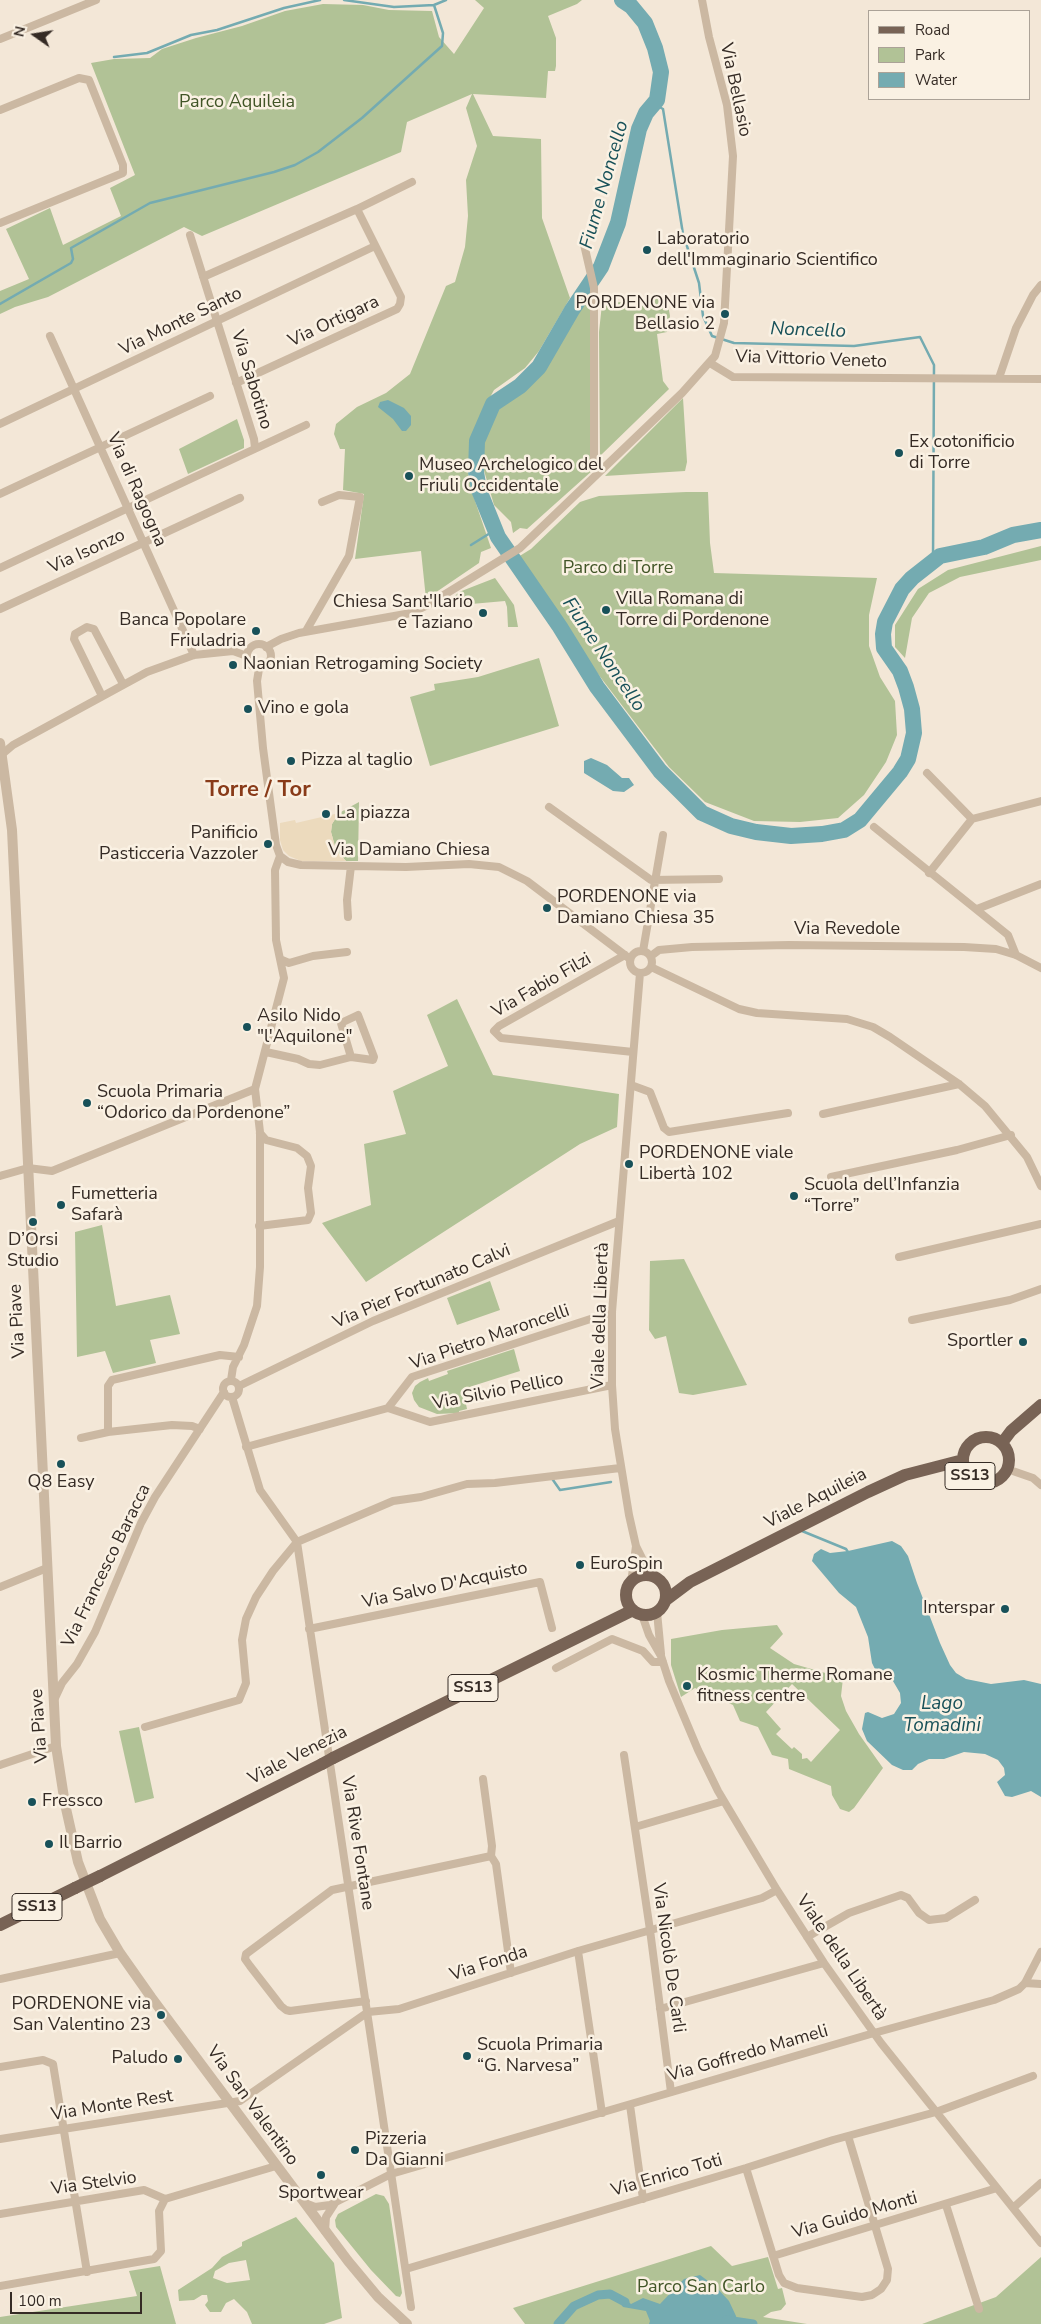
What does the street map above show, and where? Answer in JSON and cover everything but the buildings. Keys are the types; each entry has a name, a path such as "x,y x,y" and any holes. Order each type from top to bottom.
{"main road":[{"name":"SS13","path":"1002,1444 1011,1431 1041,1405"},
{"name":"SS13","path":"990,1437 1002,1444 1008,1453 1007,1469 996,1480 986,1483 978,1481 967,1472 964,1460 967,1448 979,1438 990,1437"},
{"name":"Viale Aquileia","path":"657,1612 666,1600 690,1582 905,1475 964,1460"},
{"path":"634,1607 631,1583 640,1576 690,1582"},
{"path":"655,1578 666,1591 666,1600"},
{"name":"SS13","path":"634,1607 657,1612"},
{"name":"Viale Venezia","path":"0,1925 634,1607"}],"street":[{"path":"0,40 96,0"},
{"name":"Via Bellasio","path":"702,0 709,37 727,105 733,156 724,329 718,349 710,363"},
{"path":"0,110 79,78 89,80 123,164 122,173 0,223"},
{"path":"203,277 357,209 412,182"},
{"name":"Via Ortigara","path":"236,383 397,309 401,297 357,209"},
{"name":"Via Sabotino","path":"190,235 255,448"},
{"path":"583,240 594,288 594,464 598,473"},
{"name":"Via Monte Santo","path":"0,424 375,246"},
{"path":"999,378 1016,328 1033,295 1041,286"},
{"name":"Via di Ragogna","path":"50,336 194,655"},
{"name":"Via Vittorio Veneto","path":"246,656 253,645 266,647 281,639 306,631 411,613 426,606 496,561 520,548 710,363 733,377 1041,378"},
{"path":"0,494 210,396"},
{"path":"0,568 306,425"},
{"path":"306,631 349,556 360,497 339,495 322,502"},
{"name":"Via Isonzo","path":"0,609 240,498"},
{"path":"102,696 74,639 75,634 87,627 94,629 124,684"},
{"path":"231,1380 239,1386 239,1392 232,1397 224,1392 224,1385 231,1380 233,1367 252,1326 257,1306 260,1267 260,1132 255,1089 282,986 282,960 276,930 275,870 280,856 276,845 263,748 257,681 260,669 270,660 271,655 266,647"},
{"path":"1,755 13,745 147,672 194,655 233,651 246,656 250,665 260,669"},
{"name":"Via Piave","path":"0,743 12,830 56,1746 71,1832 78,1862 90,1894"},
{"path":"927,773 972,819"},
{"path":"929,872 972,819 1041,801"},
{"path":"549,807 646,878 655,880 720,880"},
{"path":"874,827 1008,935 1016,955"},
{"path":"643,951 663,835"},
{"name":"Via Damiano Chiesa","path":"280,856 295,864 406,867 469,864 500,867 527,881 628,957"},
{"path":"348,917 351,866"},
{"path":"977,909 1041,884"},
{"name":"Via Revedole","path":"651,956 659,950 692,947 789,945 980,947 1016,955 1040,966"},
{"path":"643,951 651,956 651,967 647,971 640,973 632,968 628,957 635,952 643,951"},
{"path":"282,960 289,964 313,956 347,952"},
{"name":"Via Fabio Filzi","path":"628,957 499,1026 494,1031 501,1038 633,1052"},
{"path":"651,967 739,1008 757,1013 847,1019 873,1027 959,1084 985,1106 1027,1157 1041,1186"},
{"name":"Viale della Libertà","path":"640,973 612,1312 612,1385 620,1468 636,1546 655,1578"},
{"path":"266,1052 298,1059 308,1064 320,1065 351,1057 368,1061 373,1060 374,1057 358,1015 340,1023 351,1057"},
{"path":"823,1114 959,1084"},
{"path":"631,1085 650,1092 664,1128 669,1132 788,1113"},
{"path":"0,1176 28,1168 52,1171 255,1089"},
{"path":"259,1226 308,1220 311,1213 308,1188 311,1166 307,1156 297,1148 266,1140 260,1132"},
{"path":"831,1177 957,1150 1011,1136"},
{"name":"Via Pier Fortunato Calvi","path":"239,1386 373,1322 619,1221"},
{"path":"899,1257 1041,1224"},
{"path":"912,1320 1010,1300 1041,1289"},
{"name":"Via Pietro Maroncelli","path":"388,1408 412,1377 612,1312"},
{"path":"108,1432 108,1386 112,1380 220,1355 239,1357"},
{"name":"Via Silvio Pellico","path":"388,1408 430,1422 612,1385"},
{"name":"Via Francesco Baracca","path":"54,1702 62,1683 77,1664 107,1607 141,1523 168,1475 224,1392"},
{"name":"Via Rive Fontane","path":"232,1397 260,1490 297,1542 411,2307"},
{"path":"246,1447 388,1408"},
{"path":"81,1438 108,1432 172,1425 192,1426 200,1429"},
{"path":"145,1727 238,1700 246,1683 242,1640 246,1619 273,1571 297,1542 393,1502 422,1497 467,1484 495,1484 620,1468"},
{"path":"1007,1469 1034,1478 1041,1485"},
{"name":"Viale della Libertà","path":"631,1583 636,1546"},
{"path":"0,1587 47,1568"},
{"name":"Via Salvo D'Acquisto","path":"309,1629 540,1582 552,1628"},
{"name":"Viale della Libertà","path":"634,1607 662,1659"},
{"name":"Viale della Libertà","path":"657,1612 662,1659 668,1681 698,1750 724,1800 777,1890 824,1963 874,2033 1041,2243"},
{"path":"556,1668 612,1639 643,1651 653,1662 662,1659"},
{"path":"0,1765 56,1746"},
{"name":"Via Nicolò De Carli","path":"624,1755 650,1930 671,2092"},
{"path":"482,1780 492,1846 491,1856 496,1864 511,1973"},
{"path":"635,1827 724,1800"},
{"path":"366,2001 286,2010 245,1959 246,1954 332,1890 348,1885 491,1856"},
{"name":"Via Fonda","path":"228,2102 240,2101 251,2094 368,2012 400,2009 578,1951 762,1898 777,1890"},
{"name":"Via San Valentino","path":"90,1894 100,1919 120,1953 228,2102 364,2281 407,2324"},
{"path":"807,1936 849,1914 901,1896 908,1898 919,1913 929,1920 946,1918 975,1900"},
{"path":"578,1951 602,2113"},
{"path":"1041,1952 1025,1983 1041,1984"},
{"path":"0,1979 120,1953"},
{"path":"660,2009 824,1963"},
{"name":"Via Goffredo Mameli","path":"335,2204 391,2174 874,2033 994,2000 1019,1989 1025,1983"},
{"path":"0,2067 43,2060 53,2064 86,2272"},
{"name":"Via Enrico Toti","path":"406,2269 848,2136 936,2112 1033,2076"},
{"name":"Via Monte Rest","path":"0,2139 228,2102"},
{"path":"630,2105 643,2199"},
{"path":"746,2168 782,2280 792,2287 862,2297 872,2295 881,2290 887,2280 888,2270 848,2136"},
{"path":"0,2286 148,2261 158,2256 162,2244 159,2211 165,2199 276,2166"},
{"path":"1013,2208 1041,2183"},
{"name":"Via Guido Monti","path":"773,2256 997,2188"},
{"name":"Via Stelvio","path":"0,2214 138,2190 150,2192 165,2199"},
{"path":"303,2202 315,2207 335,2204"},
{"path":"325,2232 326,2217 335,2204"},
{"name":"Via Guido Monti","path":"946,2205 980,2309"}],"green space":[{"name":"Parco Aquileia","path":"475,0 582,0 548,16 556,38 556,66 555,71 548,71 546,98 473,94 493,136 541,139 542,218 570,298 539,351 525,368 494,390 482,412 472,443 467,467 471,489 491,548 481,552 479,563 426,599 421,551 355,559 364,494 343,490 345,449 340,449 334,434 336,424 357,407 386,393 410,374 446,286 455,282 465,247 468,216 466,180 477,146 466,108 472,94 407,122 401,152 202,236 184,227 48,297 15,307 0,314 0,291 29,279 6,229 50,208 63,245 121,216 110,188 135,175 91,63 114,59 150,58 162,49 196,38 242,26 285,11 323,4 363,5 389,10 432,11 439,37 454,54 484,8"},
{"path":"589,294 592,318 593,470 527,529 520,528 513,533 511,522 494,505 483,467 484,443 488,424 497,408 533,382 545,367"},
{"path":"660,298 667,299 670,316 667,332 657,334 663,381 669,389 600,456 599,332 602,304"},
{"path":"683,398 687,462 685,471 605,476"},
{"path":"237,419 244,440 244,448 188,474 179,449"},
{"name":"Parco di Torre","path":"708,492 710,543 714,573 877,578 869,615 869,646 880,677 895,701 897,735 886,762 864,795 838,818 800,822 754,821 705,802 669,767 595,670 518,557 531,549 580,502 599,496"},
{"path":"1041,546 1041,560 960,577 929,593 912,618 905,658 895,647 895,625 918,589 948,570"},
{"path":"495,578 514,605 518,627 508,627 505,601 460,605 455,596 459,592"},
{"path":"539,658 559,726 430,766 410,697 435,690 434,684 478,677"},
{"path":"359,802 358,861 346,861 336,850 331,832 332,824 339,813"},
{"path":"457,999 493,1075 619,1094 617,1127 580,1144 366,1282 322,1223 371,1205 364,1144 406,1134 393,1091 448,1066 427,1015"},
{"path":"102,1225 116,1306 170,1295 180,1334 150,1340 156,1363 113,1373 105,1351 77,1357 75,1232"},
{"path":"684,1259 747,1385 693,1395 679,1393 666,1336 655,1339 649,1330 650,1261"},
{"path":"490,1281 500,1310 457,1325 447,1298"},
{"path":"514,1349 520,1371 463,1389 467,1409 459,1411 459,1413 437,1414 419,1407 414,1400 412,1393 415,1386 420,1382 428,1378 429,1381 448,1374 447,1371"},
{"path":"777,1625 783,1634 770,1648 794,1664 843,1678 841,1696 846,1711 859,1734 883,1768 854,1808 849,1812 840,1809 832,1795 831,1786 789,1769 788,1759 772,1755 758,1727 740,1721 733,1705 695,1688 681,1697 671,1665 671,1639 722,1630","holes":["792,1684 840,1730 811,1762 807,1758 802,1759 802,1754 794,1747 792,1749 776,1734 781,1729 766,1712"]},
{"path":"139,1727 154,1798 135,1803 119,1731"},
{"path":"376,2194 384,2196 389,2204 402,2293 400,2297 396,2296 371,2270 336,2227 335,2220 338,2214"},
{"path":"296,2217 334,2263 342,2318 324,2324 252,2324 247,2312 234,2299 226,2303 221,2312 210,2312 205,2305 208,2301 207,2295 202,2295 194,2300 179,2301 178,2290 212,2268 222,2257 242,2246 242,2242","holes":["246,2260 250,2280 227,2283 213,2278 215,2271 229,2263"]},
{"name":"Parco San Carlo","path":"711,2246 732,2266 768,2257 778,2289 782,2288 786,2304 781,2310 771,2312 763,2317 807,2324 525,2324 513,2308"},
{"path":"1041,2257 1041,2324 922,2324 996,2297"},
{"path":"160,2266 176,2324 0,2324 0,2317 137,2296 129,2271"}],"shaded area":[{"path":"339,813 332,824 331,832 336,850 346,861 301,861 289,856 283,850 280,840 280,823 295,820 296,823"}],"water":[{"path":"388,400 404,408 411,416 411,425 406,431 402,431 393,419 378,407 380,402"},
{"path":"591,758 607,765 622,778 629,778 634,785 624,792 613,791 584,773 584,761"},
{"name":"Lago Tomadini","path":"892,1541 901,1546 908,1556 940,1643 950,1665 956,1673 966,1679 991,1684 1024,1680 1041,1684 1041,1797 1031,1791 1012,1797 1005,1796 997,1782 1005,1775 1004,1768 998,1760 985,1754 964,1752 944,1759 929,1759 918,1764 912,1770 903,1770 892,1765 867,1741 862,1729 865,1713 868,1712 882,1718 894,1714 901,1703 900,1693 890,1676 875,1669 872,1663 868,1637 856,1607 839,1593 812,1561 814,1554 821,1549 830,1553 848,1551"},
{"path":"700,2275 716,2287 729,2301 736,2316 737,2324 649,2324 650,2321 646,2311 623,2307 613,2293 621,2295 631,2304 643,2298 660,2304 684,2279"}],"waterway":[{"path":"114,57 147,53 191,35 217,30 284,8 320,0"},
{"path":"344,0 394,7 434,5"},
{"path":"0,304 71,263 73,259 71,248 150,203 274,172 295,165 318,152 362,118 442,46 443,33 434,5 446,0"},
{"name":"Fiume Noncello","path":"622,0 631,6 645,23 655,48 661,72 657,100 646,113 639,129 618,223 601,267 572,310 539,367 520,386 493,404 477,441 476,472 479,490 498,537 560,627 597,687 660,771 702,813 731,826 756,832 791,836 844,830 860,820 900,772 908,759 914,733 912,709 906,687 900,671 884,648 883,634 885,622 902,589 912,578 940,556 984,547 1013,535 1041,530"},
{"name":"Noncello","path":"654,104 663,109 683,234 699,283 703,316 712,336 734,343 854,346 920,337 934,365 933,561"},
{"path":"471,545 495,530"},
{"path":"553,1480 560,1490 611,1482"},
{"path":"802,1531 846,1549 848,1552"},
{"path":"558,2324 574,2306 598,2295 610,2294 625,2302"},
{"path":"726,2320 753,2324"}],"place":[{"name":"Laboratorio dell'Immaginario Scientifico","path":"647,250"},
{"name":"PORDENONE via Bellasio 2","path":"725,314"},
{"name":"Ex cotonificio di Torre","path":"899,453"},
{"name":"Museo Archelogico del Friuli Occidentale","path":"409,476"},
{"name":"Villa Romana di Torre di Pordenone","path":"606,610"},
{"name":"Chiesa Sant'Ilario e Taziano","path":"483,613"},
{"name":"Banca Popolare Friuladria","path":"256,631"},
{"name":"Naonian Retrogaming Society","path":"233,665"},
{"name":"Vino e gola","path":"248,709"},
{"name":"Pizza al taglio","path":"291,761"},
{"name":"La piazza","path":"326,814"},
{"name":"Panificio Pasticceria Vazzoler","path":"268,844"},
{"name":"PORDENONE via Damiano Chiesa 35","path":"547,908"},
{"name":"Asilo Nido \"l'Aquilone\"","path":"247,1027"},
{"name":"Scuola Primaria “Odorico da Pordenone”","path":"87,1103"},
{"name":"PORDENONE viale Libertà 102","path":"629,1164"},
{"name":"Scuola dell’Infanzia “Torre”","path":"794,1196"},
{"name":"Fumetteria Safarà","path":"61,1205"},
{"name":"D’Orsi Studio","path":"33,1222"},
{"name":"Sportler","path":"1023,1342"},
{"name":"Q8 Easy","path":"61,1464"},
{"name":"EuroSpin","path":"580,1565"},
{"name":"Interspar","path":"1005,1609"},
{"name":"Kosmic Therme Romane fitness centre","path":"687,1686"},
{"name":"Fressco","path":"32,1802"},
{"name":"Il Barrio","path":"49,1844"},
{"name":"PORDENONE via San Valentino 23","path":"161,2015"},
{"name":"Scuola Primaria “G. Narvesa”","path":"467,2056"},
{"name":"Paludo","path":"178,2059"},
{"name":"Pizzeria Da Gianni","path":"355,2150"},
{"name":"Sportwear","path":"321,2175"}],"district":[{"name":"Torre / Tor","path":"258,791"}]}
